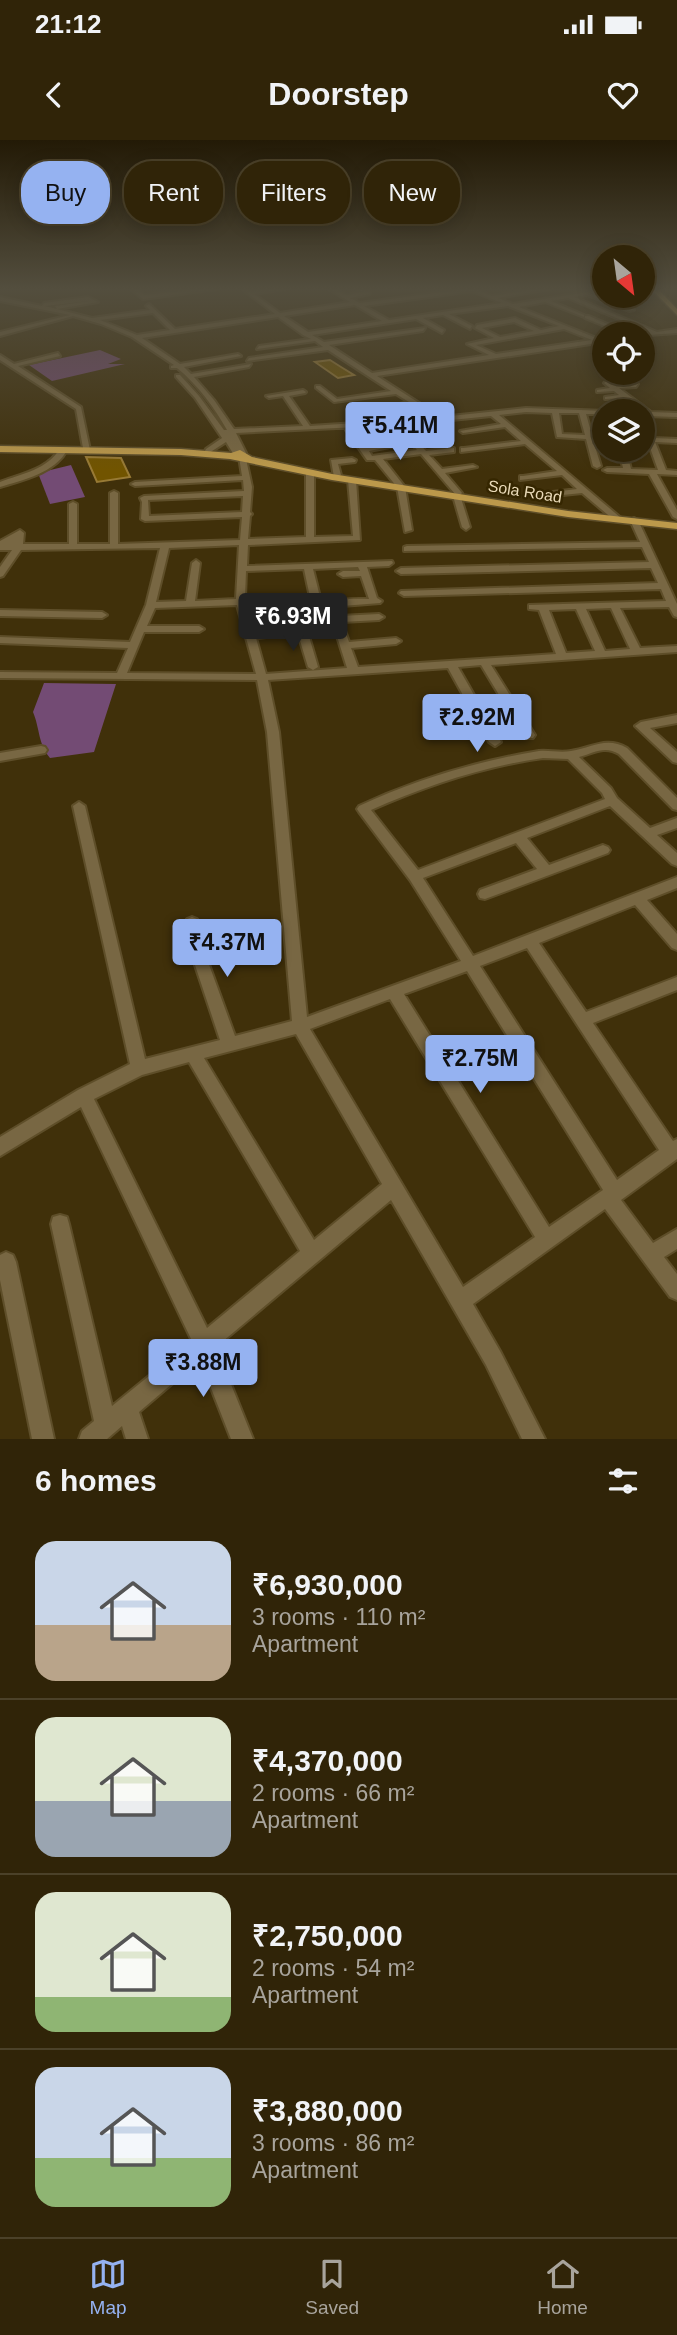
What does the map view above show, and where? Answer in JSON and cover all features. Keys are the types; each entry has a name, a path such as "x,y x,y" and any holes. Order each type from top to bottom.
{"main road":[{"name":"Sola Road","path":"0,448 208,451 458,495 635,521 677,522"},
{"name":"Sola Road","path":"0,448 240,456 352,480 401,486"},
{"name":"Sola Road","path":"458,495 635,521"}],"street":[{"path":"142,350 161,363"},
{"path":"155,350 190,376 233,431 247,486 248,514 241,569 241,602 262,677 273,732 300,1026 460,1301 534,1439"},
{"path":"190,376 310,350"},
{"path":"332,350 436,420"},
{"path":"482,350 495,356"},
{"path":"371,375 541,350"},
{"path":"12,366 58,355"},
{"path":"168,368 238,356"},
{"path":"0,357 79,408 87,448"},
{"path":"222,358 232,366"},
{"path":"207,360 216,368"},
{"path":"168,368 197,397 240,456"},
{"path":"371,375 436,420"},
{"path":"598,391 612,386 636,385"},
{"path":"612,386 631,397"},
{"path":"318,387 336,401 394,392"},
{"path":"269,396 303,392"},
{"path":"285,394 307,427"},
{"path":"607,398 631,397"},
{"path":"626,399 631,397"},
{"path":"360,413 411,404"},
{"path":"555,411 559,436 590,438"},
{"path":"582,412 597,466"},
{"path":"358,441 374,433 473,415 592,412"},
{"path":"492,413 617,518"},
{"path":"655,415 675,415 677,425"},
{"path":"463,431 506,425"},
{"path":"208,451 223,436 233,431 307,427 403,429 458,495 466,527"},
{"path":"349,430 370,458 452,450"},
{"path":"655,440 677,441"},
{"path":"464,450 527,442"},
{"path":"364,450 391,446"},
{"path":"655,449 662,470"},
{"path":"0,485 52,463 61,456 63,450"},
{"path":"378,457 401,486 408,530"},
{"path":"337,475 334,462 352,460"},
{"path":"625,462 627,469"},
{"path":"440,472 473,467"},
{"path":"607,470 677,473"},
{"path":"310,472 310,540"},
{"path":"652,472 677,522"},
{"path":"523,478 564,473"},
{"path":"0,546 114,547 357,538 352,480"},
{"path":"135,484 247,486"},
{"path":"247,486 145,501 145,519 248,514"},
{"path":"556,494 583,490"},
{"path":"114,492 114,547"},
{"path":"73,504 73,547"},
{"path":"562,657 538,607 614,605 675,609 635,521"},
{"path":"0,546 20,533 18,547 0,574"},
{"path":"407,549 645,544"},
{"path":"121,675 151,605 166,545"},
{"path":"190,605 197,563"},
{"path":"343,574 389,563"},
{"path":"401,570 655,565"},
{"path":"308,567 315,597"},
{"path":"241,569 363,569"},
{"path":"354,672 332,608 334,605 375,599 363,569"},
{"path":"404,593 665,586"},
{"path":"151,605 241,602"},
{"path":"294,602 313,667"},
{"path":"614,605 637,652"},
{"path":"580,606 601,654"},
{"path":"0,613 102,615"},
{"path":"251,636 379,617"},
{"path":"140,629 199,629"},
{"path":"0,640 134,645"},
{"path":"345,645 396,641"},
{"path":"0,675 262,677 677,649"},
{"path":"485,663 529,735"},
{"path":"452,665 495,742"},
{"path":"677,719 641,726 677,759"},
{"path":"677,806 619,748 600,746 570,755 542,755 492,766 385,798 363,809 415,876 472,963 611,1195 677,1290"},
{"path":"0,757 41,750"},
{"path":"570,755 607,791 612,801 650,833 677,861"},
{"path":"415,876 612,801"},
{"path":"79,806 139,1068"},
{"path":"650,833 677,823"},
{"path":"519,837 546,871"},
{"path":"485,894 603,850"},
{"path":"0,1147 84,1096 139,1068 300,1026 530,941 637,898 674,887"},
{"path":"637,898 677,944"},
{"path":"192,923 200,958 230,1045"},
{"path":"460,1301 674,1151 530,941"},
{"path":"582,1020 677,983"},
{"path":"394,992 547,1240"},
{"path":"193,1054 312,1254"},
{"path":"84,1096 204,1344 242,1439"},
{"path":"90,1439 393,1186"},
{"path":"60,1224 106,1425"},
{"path":"651,1255 677,1238"},
{"path":"6,1262 43,1439"},
{"path":"127,1408 136,1439"}],"shaded area":[{"path":"100,350 121,359 108,364 125,364 52,381 29,365"},
{"path":"71,465 85,497 50,504 38,473"},
{"path":"44,683 116,684 94,752 50,758 46,753 33,712"}],"building":[{"path":"330,360 354,375 338,378 315,362"},
{"path":"86,457 121,458 130,477 97,482"}]}
